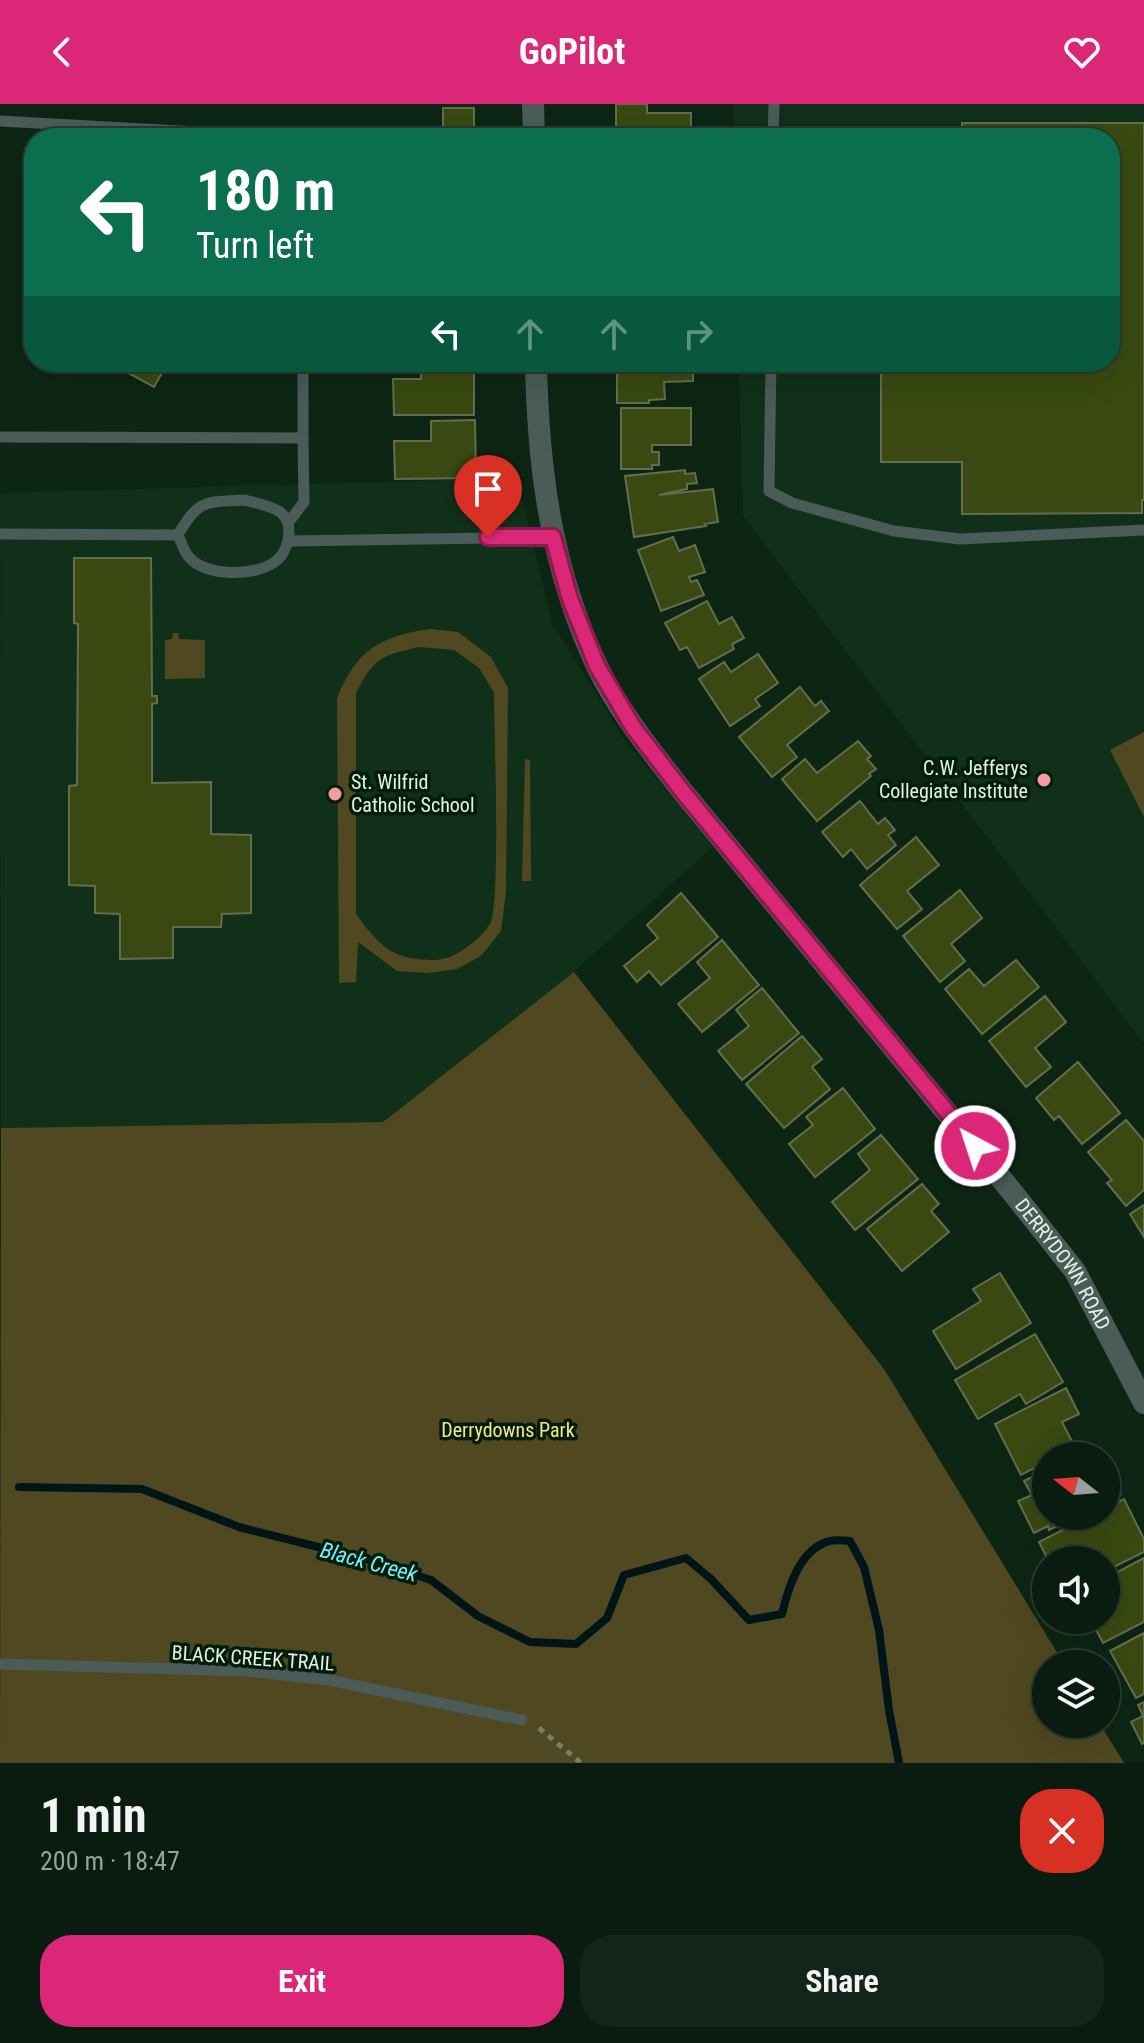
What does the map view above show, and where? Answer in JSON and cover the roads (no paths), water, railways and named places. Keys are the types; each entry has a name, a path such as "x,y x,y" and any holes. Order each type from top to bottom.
{"street":[{"path":"533,104 534,128"},
{"name":"DERRYDOWN ROAD","path":"536,372 544,496 570,599 597,666 633,727 683,792 1075,1271 1144,1403"}],"lane":[{"path":"773,128 774,104"},
{"path":"0,121 113,128"},
{"path":"288,523 304,502 303,372"},
{"path":"771,372 769,491 792,503 894,531 960,539 1144,530"},
{"path":"0,437 303,438"},
{"path":"245,500 280,512 288,523 289,541 276,561 246,572 212,571 189,558 178,535 191,512 210,502 245,500"},
{"path":"0,534 178,535"},
{"path":"289,541 553,537"},
{"name":"BLACK CREEK TRAIL","path":"0,1664 248,1671 329,1680 522,1720"}],"waterway":[{"name":"Black Creek","path":"19,1487 142,1489 239,1527 366,1559 431,1580 478,1616 530,1642 576,1644 607,1618 624,1575 686,1558 711,1579 749,1620 782,1614 792,1581 803,1560 820,1545 837,1540 850,1541 864,1567 879,1630 899,1763"}],"place":[{"name":"C.W. Jefferys Collegiate Institute","path":"1044,780"},
{"name":"St. Wilfrid Catholic School","path":"335,794"}],"park label":[{"name":"Derrydowns Park","path":"508,1430"}]}
